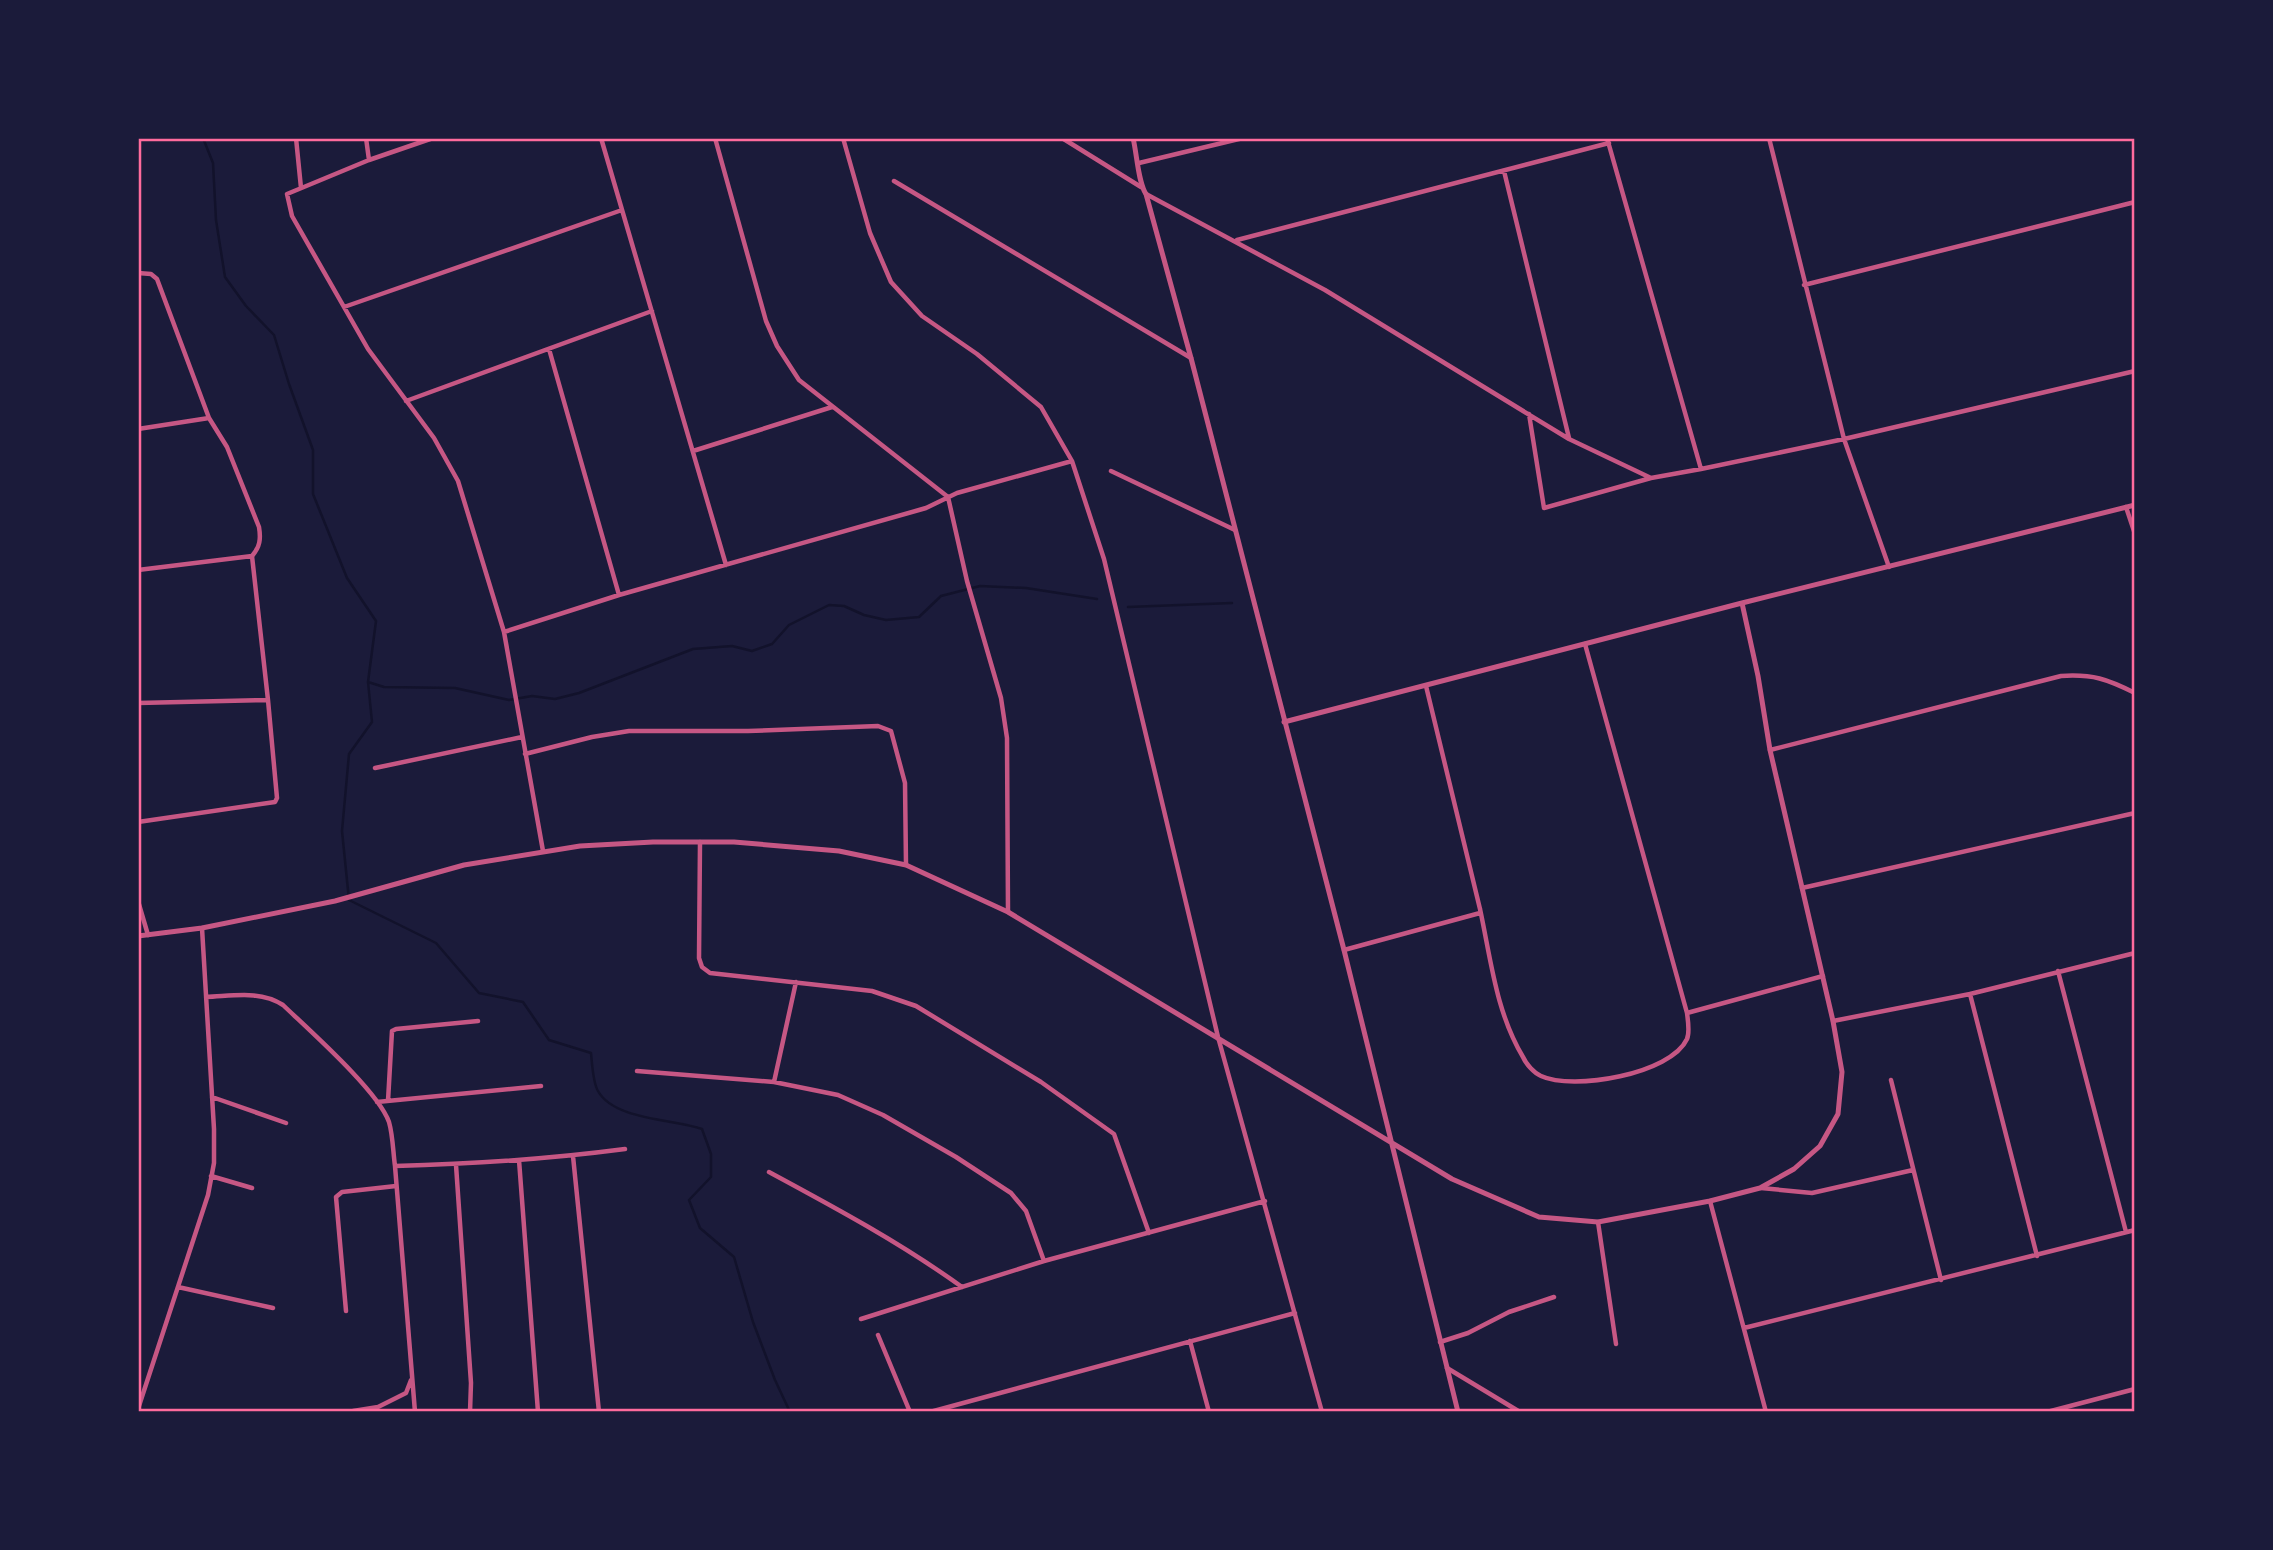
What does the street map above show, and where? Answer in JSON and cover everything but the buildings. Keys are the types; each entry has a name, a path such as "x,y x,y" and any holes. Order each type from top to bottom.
{"street":[{"path":"296,138 301,188"},
{"path":"366,138 369,160"},
{"path":"433,138 369,160 287,194 292,216 368,349 434,438 458,481 504,632 543,851"},
{"path":"601,138 726,565"},
{"path":"715,138 766,321 777,346 799,380 948,497 967,581 1001,698 1007,738 1009,912"},
{"path":"843,138 870,233 891,282 922,316 976,354 1041,408 1072,461 1104,559 1219,1037 1322,1412"},
{"path":"1062,138 1142,187"},
{"path":"1133,138 1142,187 1191,358 1344,950 1458,1412"},
{"path":"1139,163 1243,138"},
{"path":"1769,138 1844,439 1889,567"},
{"path":"1236,241 1608,141 1701,469"},
{"path":"1504,171 1569,439"},
{"path":"894,181 1191,358"},
{"path":"1146,194 1325,290 1569,439 1651,478"},
{"path":"1804,285 2135,202"},
{"path":"344,307 622,210"},
{"path":"138,273 151,274 157,279 209,418 227,447 259,527 261,539 252,556 138,570"},
{"path":"406,401 652,311"},
{"path":"549,349 619,595"},
{"path":"1529,413 1544,508 1651,478 1844,439 2135,370"},
{"path":"693,451 833,407"},
{"path":"138,429 209,418"},
{"path":"504,632 619,595 926,508 948,497 1072,461"},
{"path":"1111,471 1235,530"},
{"path":"1284,722 1742,603 2135,505"},
{"path":"2126,507 2135,534"},
{"path":"138,822 271,805 277,798 252,556"},
{"path":"138,936 202,928 334,901 464,865 580,846 734,842 839,851 906,865 1009,912 1452,1179 1539,1217 1598,1222 1710,1201 1760,1188 1794,1169 1820,1146 1838,1114 1842,1072 1823,976 1770,750 1742,603"},
{"path":"1426,686 1480,913 1493,981 1503,1013 1523,1059 1538,1076 1563,1083 1601,1080 1647,1069 1679,1052 1689,1037 1687,1013 1585,644"},
{"path":"1770,750 2062,676 2105,678 2135,693"},
{"path":"138,703 268,700"},
{"path":"525,754 592,737 629,731 748,731 878,726 891,731 905,783 906,865"},
{"path":"374,768 522,737"},
{"path":"1801,888 2135,813"},
{"path":"700,842 699,958 702,967 710,973 872,991 916,1006 1041,1082 1114,1134 1149,1233"},
{"path":"138,901 148,934"},
{"path":"1344,950 1480,913"},
{"path":"138,1409 208,1195 211,1176 215,1129 202,928"},
{"path":"1833,1021 1970,994 2135,953"},
{"path":"2058,971 2126,1232"},
{"path":"1687,1013 1823,976"},
{"path":"774,1082 796,982"},
{"path":"1970,994 2037,1256"},
{"path":"206,997 259,995 283,1005 342,1063 377,1102 388,1120 395,1166 415,1412"},
{"path":"388,1101 392,1031 478,1021"},
{"path":"637,1071 774,1082 838,1095 883,1115 956,1157 1011,1193 1026,1211 1045,1261"},
{"path":"1891,1080 1941,1280"},
{"path":"377,1102 541,1086"},
{"path":"212,1097 286,1124"},
{"path":"395,1166 456,1165 625,1149"},
{"path":"573,1156 599,1412"},
{"path":"519,1160 538,1412"},
{"path":"456,1165 471,1382 470,1412"},
{"path":"1760,1188 1812,1193 1913,1170"},
{"path":"769,1172 846,1214 962,1287"},
{"path":"211,1176 252,1188"},
{"path":"346,1311 336,1197 342,1192 396,1186"},
{"path":"860,1319 1045,1261 1265,1201"},
{"path":"1710,1201 1766,1412"},
{"path":"1598,1222 1616,1344"},
{"path":"1744,1328 2135,1230"},
{"path":"178,1287 274,1308"},
{"path":"1440,1342 1468,1333 1509,1312 1554,1297"},
{"path":"930,1412 1295,1313"},
{"path":"878,1335 910,1412"},
{"path":"1190,1341 1209,1412"},
{"path":"1447,1368 1520,1412"},
{"path":"353,1411 378,1407 406,1393 413,1376"},
{"path":"2047,1412 2135,1389"}],"waterway":[{"path":"203,138 213,163 216,220 225,277 246,306 274,335 313,450 313,494 347,578 376,621 368,682 372,722 349,754 342,831 349,900 436,943 479,993 523,1002 549,1040 591,1053 596,1087 606,1101 630,1113 702,1129 711,1154 711,1177 689,1200 700,1228 734,1257 753,1322 790,1412"},
{"path":"368,682 384,687 455,688 509,700 532,696 555,699 579,693 693,649 732,646 752,651 772,644 789,625 829,605 844,606 864,615 886,620 919,617 941,596 980,586 1026,588 1097,599"},
{"path":"1128,607 1232,603"}]}
